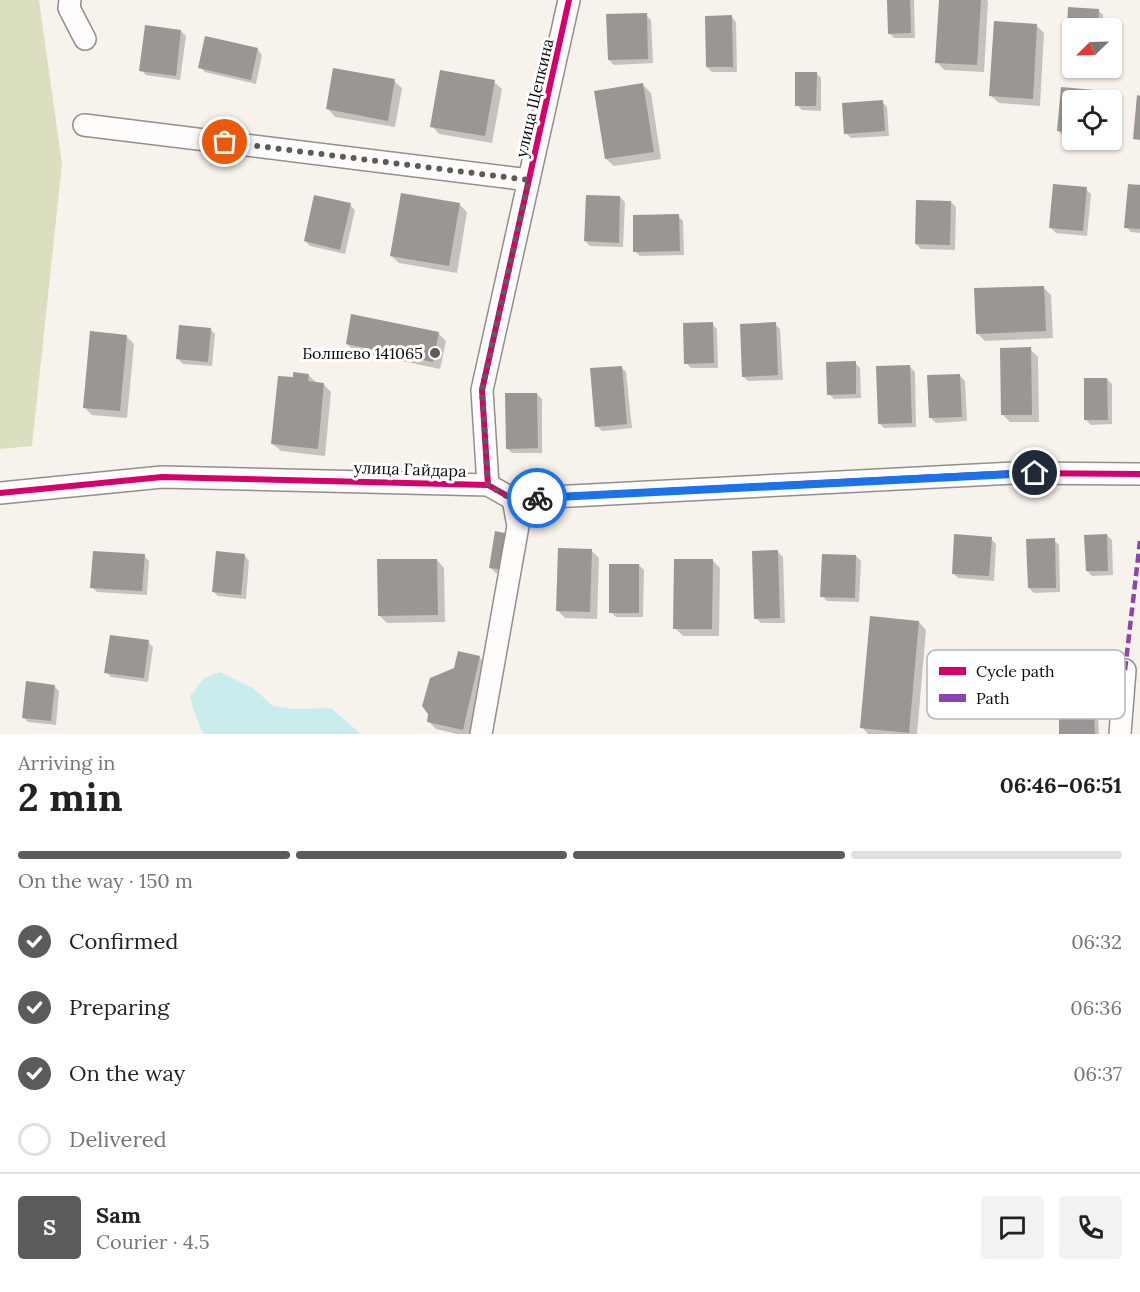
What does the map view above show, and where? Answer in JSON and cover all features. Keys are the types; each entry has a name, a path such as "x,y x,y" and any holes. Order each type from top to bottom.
{"street":[{"path":"70,0 69,8 85,39"},
{"name":"улица Щепкина","path":"488,485 482,390 569,0"},
{"path":"84,125 529,180"},
{"path":"481,734 518,526 513,500 1014,473 1140,474"},
{"name":"улица Гайдара","path":"0,493 162,477 488,485 513,500"},
{"path":"1120,734 1121,719"}],"green space":[{"path":"0,0 39,0 62,164 32,446 0,449"}],"water":[{"path":"220,672 253,688 273,706 295,709 331,708 361,734 203,734 190,696 204,678"}],"building":[{"path":"887,0 910,0 911,33 888,34"},
{"path":"939,0 981,0 977,65 935,63"},
{"path":"1068,7 1099,9 1099,18 1067,18"},
{"path":"647,13 648,59 608,60 606,14"},
{"path":"732,15 733,67 706,67 705,16"},
{"path":"994,21 1037,24 1033,99 989,96"},
{"path":"145,25 181,30 176,76 139,71"},
{"path":"205,36 258,48 251,80 198,68"},
{"path":"333,68 395,79 388,121 326,109"},
{"path":"440,70 495,80 485,136 430,127"},
{"path":"795,72 817,72 816,106 795,106"},
{"path":"643,83 654,152 605,159 594,91"},
{"path":"1061,87 1094,90 1062,90 1062,131 1057,131"},
{"path":"1137,95 1140,96 1140,140 1133,139"},
{"path":"883,100 885,131 844,134 842,103"},
{"path":"1053,184 1087,187 1083,231 1049,228"},
{"path":"1128,184 1140,185 1140,229 1124,228"},
{"path":"401,193 460,203 449,266 390,256"},
{"path":"314,195 351,203 340,250 304,241"},
{"path":"586,195 620,196 619,243 584,241"},
{"path":"916,200 951,201 950,245 915,244"},
{"path":"679,214 680,251 633,252 633,215"},
{"path":"1044,286 1046,331 976,334 974,288"},
{"path":"351,314 439,332 433,362 346,344"},
{"path":"713,322 714,363 684,364 683,323"},
{"path":"776,322 778,375 742,377 740,324"},
{"path":"179,325 211,328 208,362 176,359"},
{"path":"90,331 127,335 120,411 83,408"},
{"path":"1031,347 1032,415 1001,415 1000,348"},
{"path":"856,361 856,394 827,395 826,362"},
{"path":"910,365 912,423 878,424 876,366"},
{"path":"622,366 627,424 595,427 590,368"},
{"path":"293,372 309,374 308,381 324,383 318,449 271,444 278,376 293,377"},
{"path":"960,374 962,417 929,418 927,375"},
{"path":"1084,378 1107,378 1108,420 1084,420"},
{"path":"505,393 537,393 538,448 506,449"},
{"path":"495,531 509,534 504,570 489,568"},
{"path":"954,534 992,537 989,576 952,574"},
{"path":"1107,534 1108,571 1086,571 1084,535"},
{"path":"1055,538 1056,588 1028,588 1026,539"},
{"path":"558,548 592,549 590,612 556,611"},
{"path":"778,550 780,618 754,619 752,551"},
{"path":"93,551 145,554 142,591 90,588"},
{"path":"216,551 245,554 241,595 212,592"},
{"path":"822,554 856,555 855,598 820,597"},
{"path":"377,559 437,559 438,615 378,616"},
{"path":"674,559 713,559 712,629 673,629"},
{"path":"609,564 639,564 639,613 609,613"},
{"path":"870,616 919,621 909,733 860,728"},
{"path":"110,635 149,640 144,678 104,673"},
{"path":"458,651 480,656 463,730 427,722 428,714 422,706 430,678 454,668"},
{"path":"26,681 55,685 51,721 22,718"},
{"path":"1059,719 1094,719 1095,734 1059,734"}],"marked path":[{"path":"1125,670 1140,541"}],"cycle path":[{"path":"488,485 482,390 569,0"},
{"path":"0,493 162,477 488,485 513,499 1014,473 1140,474"}],"way so far":[{"path":"225,142 529,180 482,390 488,485 513,500 537,498"}],"place":[{"name":"Болшево 141065","path":"435,353"}],"route":[{"path":"537,498 1035,473"}]}
